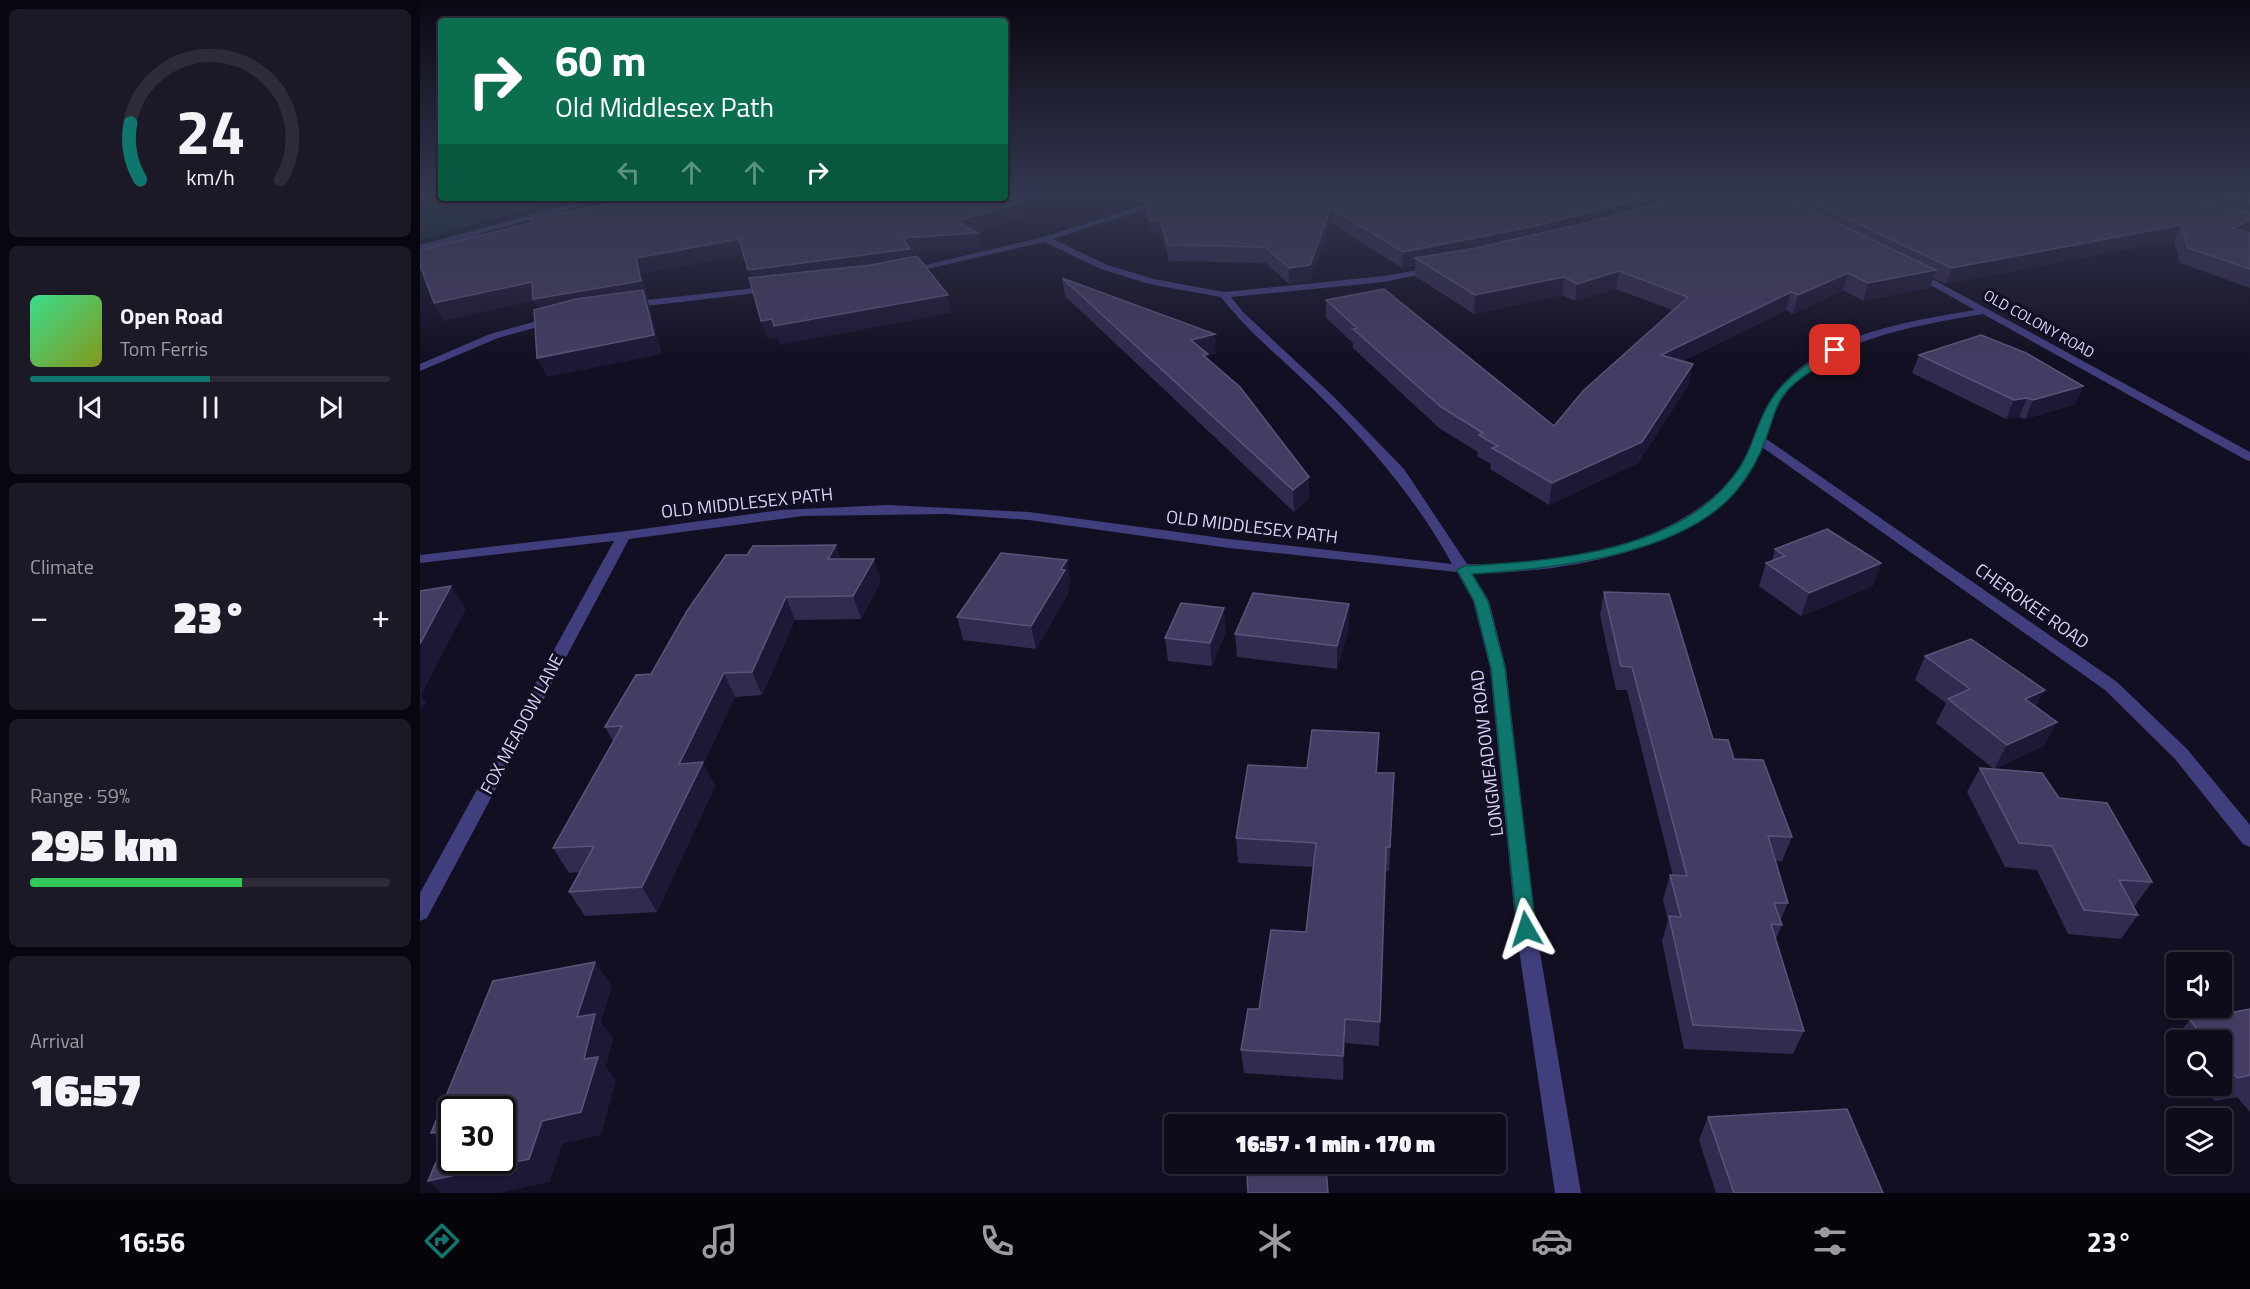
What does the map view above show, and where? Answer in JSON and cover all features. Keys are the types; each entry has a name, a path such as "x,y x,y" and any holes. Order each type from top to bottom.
{"street":[{"path":"895,273 1002,249"},
{"path":"1065,249 1104,267 1152,282 1224,295 1384,279 1441,268"},
{"name":"OLD COLONY ROAD","path":"1905,267 2250,457"},
{"path":"620,307 780,288"},
{"name":"LONGMEADOW ROAD","path":"1224,295 1239,314 1330,399 1399,472 1464,570 1481,601 1498,668 1526,929 1568,1193"},
{"name":"OLD MIDDLESEX PATH","path":"420,559 801,512 905,509 1029,516 1191,539 1464,570 1540,566 1610,552 1662,534 1703,513 1732,488 1760,440 1769,413 1781,390 1806,369 1835,350 1878,332 1984,311"},
{"path":"420,368 494,336 564,317"},
{"name":"CHEROKEE ROAD","path":"1760,440 2111,686 2181,754 2250,839"},
{"name":"FOX MEADOW LANE","path":"420,912 624,535"}],"building":[{"path":"687,249 636,258 641,281 533,299 532,282 434,303 420,265 420,250"},
{"path":"742,249 910,249 748,270"},
{"path":"1267,249 1316,249 1310,265 1289,268"},
{"path":"1398,249 1420,249 1403,252"},
{"path":"1472,249 1891,249 1936,270 1868,283 1848,273 1798,295 1791,292 1661,355 1693,364 1642,442 1552,483 1492,448 1498,446 1479,435 1483,433 1441,407 1353,329 1357,328 1326,300 1384,289 1554,426 1583,391 1688,297 1619,271 1577,284 1564,277 1475,295 1415,258"},
{"path":"1911,249 2055,249 1952,268"},
{"path":"2190,249 2250,249 2250,269"},
{"path":"917,256 948,295 774,326 772,319 761,321 749,278 871,265"},
{"path":"1062,278 1215,334 1191,340 1208,354 1203,355 1240,387 1309,477 1293,490"},
{"path":"643,290 654,335 537,358 534,310 576,299"},
{"path":"1981,335 2026,353 2083,386 2033,400 2027,398 2014,400 1919,355"},
{"path":"1827,529 1881,563 1809,593 1766,563 1785,556 1775,549"},
{"path":"836,545 828,559 874,559 853,596 786,597 752,672 724,673 679,764 703,762 642,887 569,892 594,846 553,848 622,726 605,727 636,675 651,674 687,611 726,555 747,555 753,546"},
{"path":"1001,553 1067,560 1061,569 1065,570 1031,626 957,617"},
{"path":"451,586 420,644 420,591"},
{"path":"1604,592 1669,594 1713,739 1728,740 1734,759 1763,760 1792,837 1768,836 1788,903 1774,903 1782,925 1771,924 1804,1031 1693,1025 1669,916 1681,917 1670,875 1687,876 1632,667 1621,666"},
{"path":"1253,593 1349,604 1337,646 1235,634"},
{"path":"1181,603 1224,608 1210,643 1165,638"},
{"path":"1971,639 2045,690 2025,699 2057,722 2007,745 1948,699 1970,689 1925,656"},
{"path":"1312,730 1379,733 1376,773 1394,773 1390,847 1386,847 1380,1022 1345,1019 1343,1056 1241,1050 1248,1009 1259,1009 1271,930 1306,932 1316,843 1236,838 1248,765 1307,768"},
{"path":"1980,768 2042,773 2059,798 2107,803 2152,882 2119,880 2138,915 2084,910 2052,846 2019,843"},
{"path":"595,962 577,1017 595,1014 584,1059 598,1057 581,1112 542,1121 529,1159 516,1162 516,1096 446,1096 493,981"},
{"path":"2250,1009 2250,1075 2237,1078 2232,1072 2232,1030 2198,1030 2190,1020 2232,1018 2232,1012"},
{"path":"1847,1109 1883,1193 1734,1193 1708,1117"},
{"path":"438,1116 438,1132 431,1133"},
{"path":"438,1158 438,1174 460,1174 428,1181"},
{"path":"1247,1174 1327,1174 1328,1193 1248,1193"}],"route":[{"path":"1526,929 1498,668 1481,601 1464,570 1540,566 1610,552 1662,534 1703,513 1732,488 1748,464 1781,390 1806,369 1835,350"}]}
